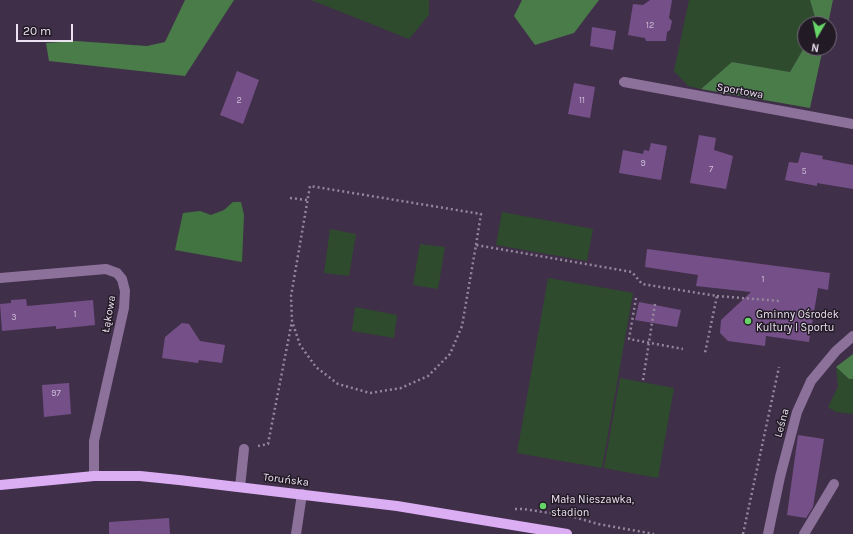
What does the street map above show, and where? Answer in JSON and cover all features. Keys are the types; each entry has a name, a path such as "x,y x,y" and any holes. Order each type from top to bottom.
{"main road":[{"name":"Toruńska","path":"0,485 94,476 140,476 302,494 419,510 567,534"}],"street":[{"name":"Sportowa","path":"624,82 853,124"},
{"name":"Łąkowa","path":"0,278 106,269 117,273 122,279 125,291 124,308 97,422 94,441 94,476"},
{"name":"Leśna","path":"768,534 780,477 797,412 811,381 836,351 853,336"},
{"path":"240,487 244,449"},
{"path":"804,534 834,484"},
{"path":"296,534 302,494"}],"path":[{"path":"244,449 268,444 292,321 291,296 310,186 482,214 462,326 450,354 428,376 401,388 370,393 338,384 316,367 300,345 292,321"},
{"path":"290,198 307,200"},
{"path":"476,245 632,272 642,284 717,296 780,302"},
{"path":"705,353 717,296"},
{"path":"636,298 629,339 682,349"},
{"path":"643,380 655,304"},
{"path":"743,534 779,367"}],"shaded area":[{"path":"185,0 234,0 185,76 49,61 46,43 76,41 147,46 165,42"},
{"path":"311,0 429,0 429,15 409,39"},
{"path":"522,0 599,0 574,33 535,45 514,16"},
{"path":"689,0 810,0 815,16 797,16 797,56 799,56 790,72 732,62 701,89 688,86 674,71"},
{"path":"810,0 833,0 830,16 815,16"},
{"path":"799,56 821,56 810,108 701,89 732,62 790,72"},
{"path":"233,202 241,202 244,215 242,262 175,250 183,213 200,211 211,215 224,210"},
{"path":"502,212 593,229 587,261 496,245"},
{"path":"330,229 356,234 349,276 324,273"},
{"path":"420,244 445,247 438,289 413,285"},
{"path":"548,278 633,293 602,468 517,453"},
{"path":"355,307 397,315 394,338 352,331"},
{"path":"853,354 853,379 849,379 836,367"},
{"path":"836,367 849,379 853,379 853,414 836,412 828,407 838,387"},
{"path":"620,378 674,388 658,478 604,468"}],"building":[{"path":"650,0 672,0 669,18 672,21 670,30 667,32 666,41 646,41 645,38 628,35 633,4 643,5"},
{"path":"592,27 616,31 613,50 590,46"},
{"path":"237,71 259,80 243,124 220,115"},
{"path":"574,83 595,87 590,118 568,114"},
{"path":"699,135 716,138 714,150 733,156 726,189 690,183"},
{"path":"651,143 667,146 661,180 619,173 623,150 643,154 644,150 649,151"},
{"path":"801,152 823,156 822,159 853,165 853,189 817,183 817,186 785,180 789,162 798,163"},
{"path":"647,249 830,273 828,290 818,288 809,342 766,336 765,346 728,341 720,333 721,320 751,292 696,286 698,275 645,267"},
{"path":"26,299 27,306 93,300 95,325 56,329 56,326 2,331 0,304 11,303 11,300"},
{"path":"639,302 681,310 677,327 635,320"},
{"path":"182,323 189,324 200,341 225,345 222,363 199,360 198,363 162,358 165,337"},
{"path":"69,383 71,414 44,417 42,385"},
{"path":"798,435 824,439 813,507 806,518 787,515"},
{"path":"169,518 170,534 109,534 109,522"}],"place":[{"name":"Gminny Ośrodek Kultury I Sportu","path":"748,321"},
{"name":"Mała Nieszawka, stadion","path":"543,506"}]}
